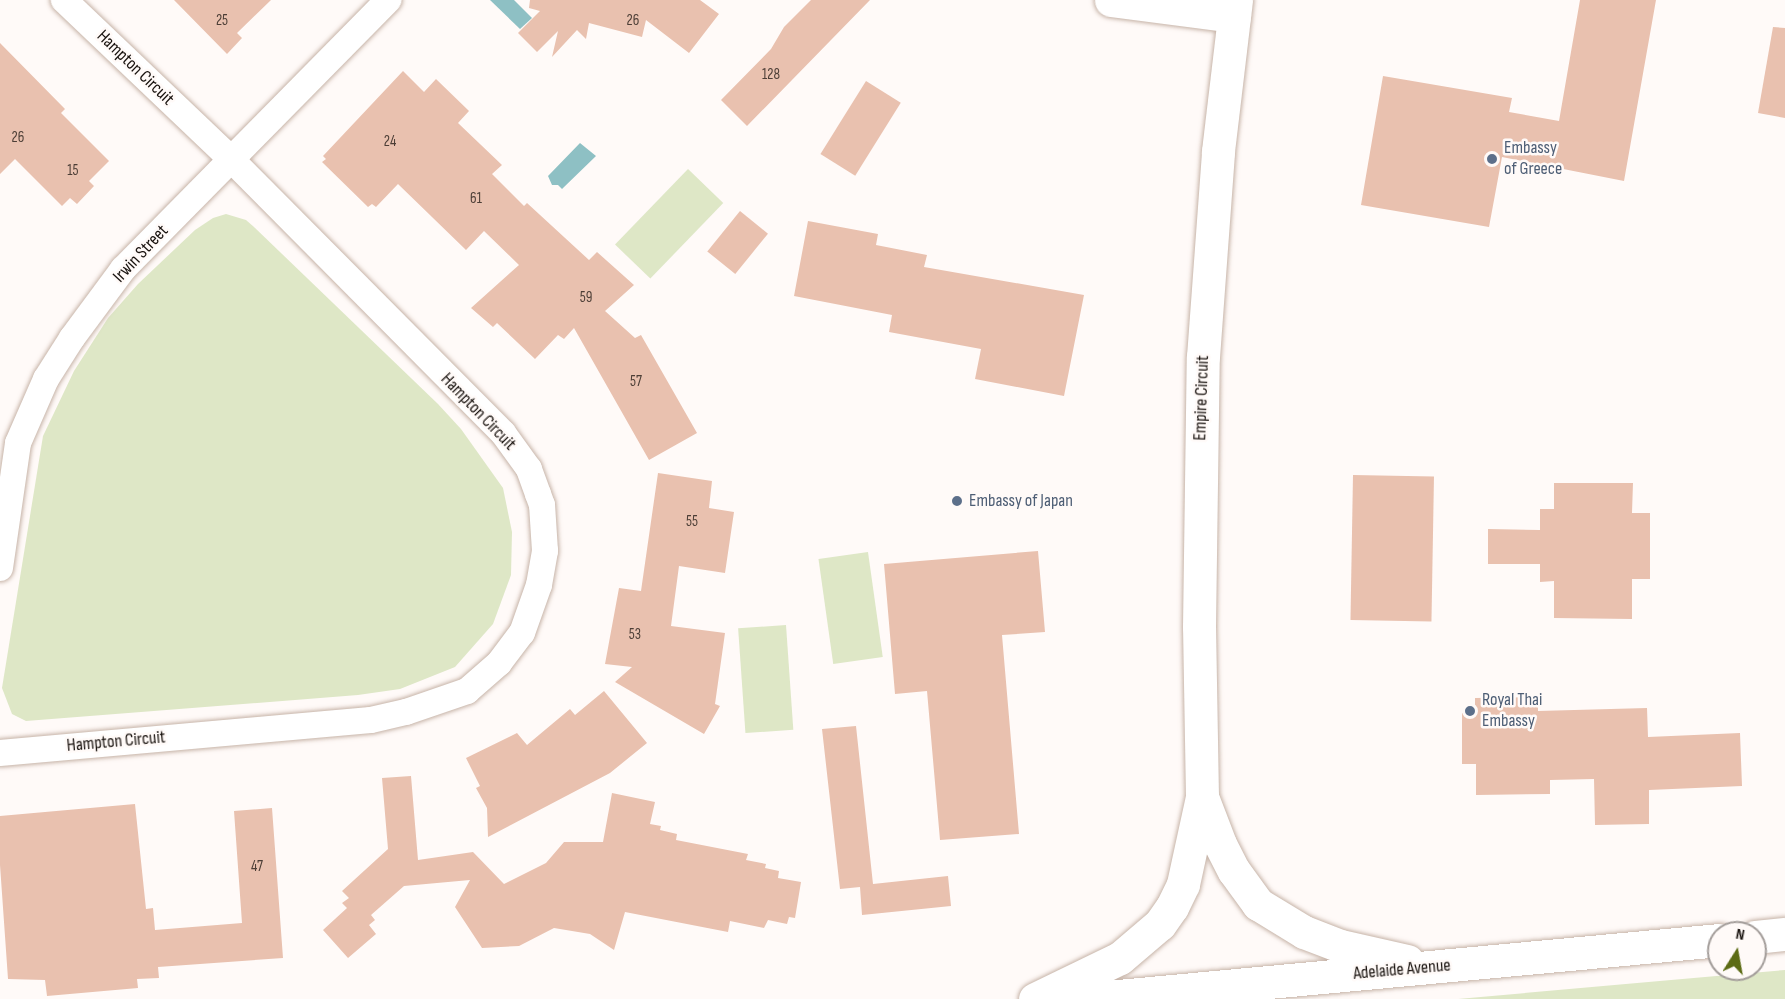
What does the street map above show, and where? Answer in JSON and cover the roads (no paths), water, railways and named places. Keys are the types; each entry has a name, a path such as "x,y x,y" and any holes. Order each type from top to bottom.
{"main road":[{"path":"1111,0 1235,8"},
{"name":"Empire Circuit","path":"1202,797 1198,627 1203,357 1218,152 1235,8"},
{"path":"1202,797 1220,844 1234,871 1250,895 1270,914 1304,932 1341,946 1436,967"},
{"path":"1035,999 1120,958 1160,924 1172,908 1183,884 1202,797"},
{"path":"1767,935 1785,934"},
{"name":"Adelaide Avenue","path":"1086,999 1707,941"}],"street":[{"name":"Hampton Circuit","path":"0,753 380,718 467,691 499,663 523,631 539,585 545,551 542,505 529,469 503,433 231,159 64,0"},
{"name":"Irwin Street","path":"0,568 18,442 46,379 72,338 123,269 388,0"}],"water":[{"path":"490,0 514,0 532,18 520,29"},
{"path":"580,143 596,156 562,189 558,185 552,185 548,176"}],"place":[{"name":"Embassy of Greece","path":"1492,159"},
{"name":"Embassy of Japan","path":"957,501"},
{"name":"Royal Thai Embassy","path":"1470,711"}]}
